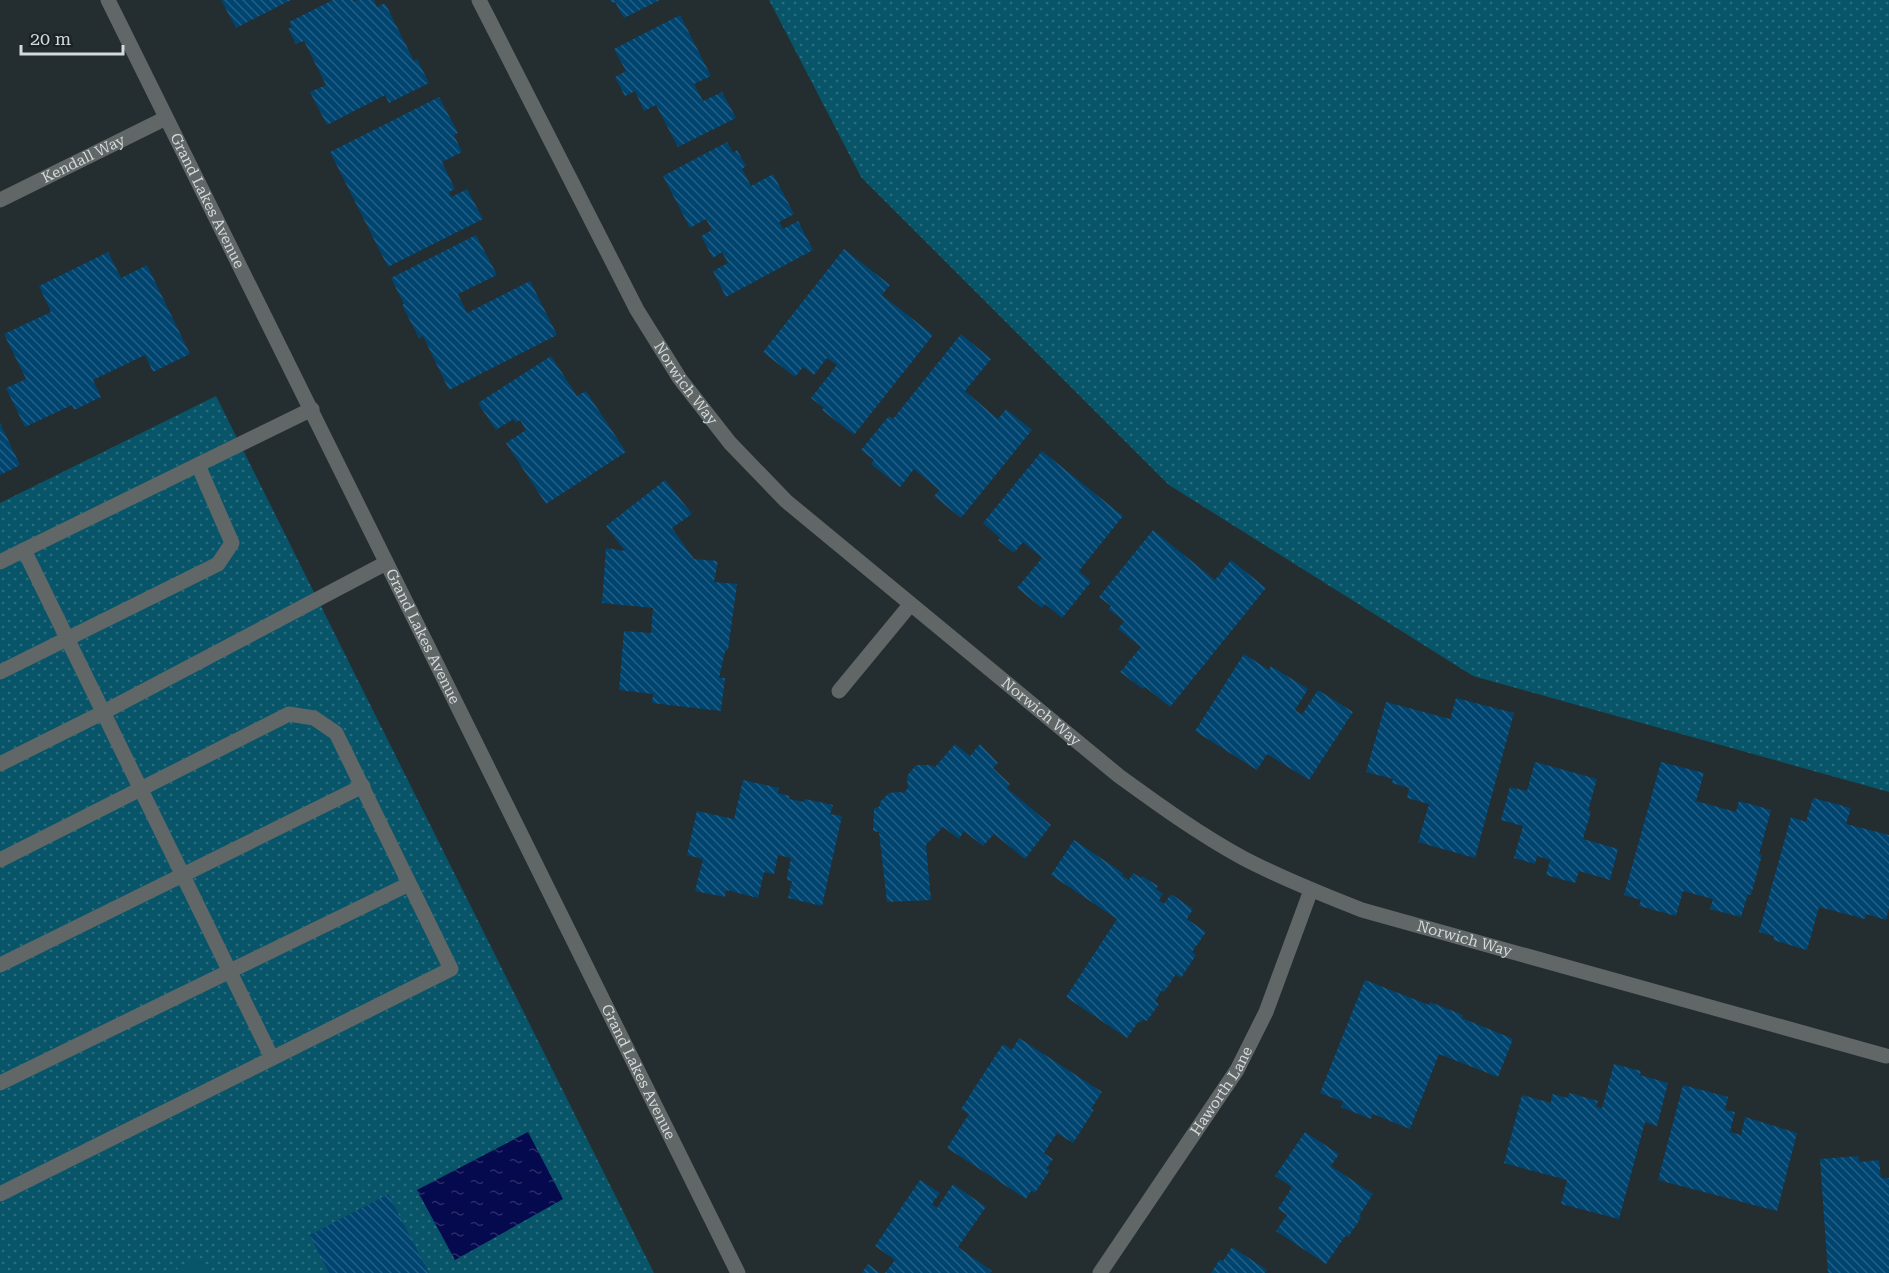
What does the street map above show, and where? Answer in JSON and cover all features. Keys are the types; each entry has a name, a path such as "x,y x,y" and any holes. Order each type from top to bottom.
{"street":[{"name":"Grand Lakes Avenue","path":"108,0 738,1273"},
{"name":"Norwich Way","path":"479,0 637,310 680,379 730,443 786,501 1110,768 1173,816 1243,858 1311,890 1362,910 1886,1056"},
{"name":"Kendall Way","path":"0,200 166,118"},
{"path":"0,562 312,409"},
{"path":"0,672 218,564 232,543 198,465"},
{"path":"24,550 272,1058"},
{"path":"0,764 102,713 386,563"},
{"path":"839,691 910,605"},
{"path":"0,860 289,714 314,718 336,733 451,969 0,1194"},
{"path":"0,965 363,786"},
{"path":"0,1083 409,884"},
{"name":"Haworth Lane","path":"1100,1273 1237,1070 1266,1012 1311,890"}],"shaded area":[{"path":"769,0 1889,0 1889,792 1473,676 1169,485 861,177"},
{"path":"216,396 654,1273 0,1273 0,503"},
{"path":"193,1261 207,1265 212,1273 170,1273"}],"water":[{"path":"528,1132 563,1199 455,1260 417,1190"}],"building":[{"path":"221,0 291,0 236,28"},
{"path":"333,0 353,0 354,2 374,0 377,7 385,3 414,61 417,59 429,83 389,103 385,95 327,125 310,92 326,85 304,41 296,44 288,29 292,27 289,22"},
{"path":"610,0 660,0 624,18 615,2 612,3"},
{"path":"680,15 711,76 694,84 703,101 722,92 736,118 678,147 656,105 644,111 635,91 625,96 615,77 626,71 614,49"},
{"path":"439,97 458,133 454,135 462,152 442,162 455,189 449,192 451,197 467,189 483,219 388,267 330,152"},
{"path":"727,142 733,153 737,150 746,166 742,169 751,186 773,174 794,214 779,222 783,229 798,221 813,250 726,297 713,271 728,263 722,252 713,258 701,236 712,230 706,219 690,228 663,176"},
{"path":"476,235 497,275 458,294 467,313 530,281 557,335 449,390 423,336 419,338 391,278"},
{"path":"844,249 890,285 882,295 933,335 854,435 822,410 824,408 811,398 837,365 827,358 814,375 803,367 795,377 763,352"},
{"path":"108,252 121,278 147,265 190,354 153,372 145,355 93,380 101,397 74,410 72,405 25,427 6,388 26,379 4,334 51,312 39,286"},
{"path":"961,334 991,359 965,391 998,419 1006,409 1032,430 961,518 934,496 939,490 914,469 900,487 871,464 874,460 861,450 889,416 893,419"},
{"path":"551,356 577,396 586,391 626,452 546,504 506,443 526,430 520,420 516,423 513,419 496,430 478,403"},
{"path":"0,423 20,465 0,475"},
{"path":"1042,451 1123,516 1079,571 1091,582 1062,618 1045,604 1042,608 1017,588 1042,558 1023,542 1014,553 983,523"},
{"path":"665,480 692,514 672,528 694,559 718,561 714,582 737,584 728,650 725,651 719,678 725,678 721,711 652,703 653,694 619,690 624,631 651,633 653,608 602,603 606,548 625,551 606,526"},
{"path":"1153,530 1215,580 1231,560 1266,588 1170,707 1145,687 1143,689 1120,672 1141,647 1118,629 1124,621 1108,609 1111,606 1099,597"},
{"path":"1244,654 1269,670 1271,666 1308,689 1295,710 1302,715 1318,690 1353,712 1309,780 1267,754 1257,770 1195,731"},
{"path":"1456,698 1514,713 1475,858 1418,842 1429,804 1407,798 1409,788 1392,783 1393,779 1366,772 1386,702 1450,719"},
{"path":"955,744 970,756 980,744 998,763 993,768 1010,784 1007,788 1051,825 1025,859 994,834 983,846 964,831 959,839 943,827 926,845 931,900 887,902 879,832 873,831 874,808 879,807 881,801 889,793 904,793 908,788 907,776 916,765 935,767"},
{"path":"1535,762 1597,779 1583,839 1618,849 1610,880 1579,871 1575,883 1546,875 1550,860 1537,856 1535,864 1514,858 1523,826 1501,820 1510,787 1527,791"},
{"path":"1661,762 1704,773 1696,801 1736,812 1739,801 1771,810 1751,895 1748,894 1741,917 1710,909 1713,899 1683,891 1676,916 1639,906 1641,900 1624,895"},
{"path":"743,780 779,788 778,793 790,796 789,799 804,802 805,799 833,805 830,814 842,816 822,906 788,898 792,881 787,880 791,858 778,855 774,874 764,872 758,898 726,890 725,897 695,891 703,859 687,855 697,811 734,819"},
{"path":"1813,798 1851,808 1846,824 1889,835 1889,908 1886,920 1866,914 1865,919 1819,907 1807,950 1773,940 1774,936 1759,932 1791,817 1806,822"},
{"path":"1074,840 1123,873 1122,875 1129,880 1133,873 1158,886 1156,889 1163,894 1159,900 1164,904 1171,894 1193,909 1187,919 1206,932 1192,952 1196,955 1181,978 1176,974 1155,1001 1159,1004 1147,1021 1143,1019 1141,1023 1139,1021 1127,1038 1066,997 1117,919 1051,875"},
{"path":"1365,980 1429,1005 1430,1002 1463,1015 1462,1018 1513,1039 1498,1077 1439,1054 1410,1129 1373,1114 1371,1119 1341,1107 1343,1102 1320,1093"},
{"path":"1019,1038 1102,1092 1091,1109 1094,1110 1073,1143 1057,1133 1044,1153 1053,1159 1046,1169 1050,1170 1035,1193 1031,1191 1026,1199 947,1148 969,1114 961,1109 1003,1044 1012,1050"},
{"path":"1614,1064 1641,1071 1640,1075 1668,1083 1657,1126 1645,1122 1619,1219 1561,1204 1567,1180 1504,1163 1522,1095 1551,1103 1552,1094 1568,1098 1569,1093 1598,1101 1596,1107 1602,1108"},
{"path":"1683,1085 1728,1097 1725,1110 1735,1112 1730,1132 1741,1135 1745,1117 1797,1133 1777,1211 1658,1180"},
{"path":"1305,1132 1339,1154 1331,1166 1373,1194 1359,1216 1361,1218 1326,1264 1276,1231 1287,1215 1278,1209 1292,1187 1275,1176"},
{"path":"1858,1156 1859,1162 1879,1160 1881,1178 1889,1178 1889,1273 1828,1273 1820,1159"},
{"path":"920,1180 940,1193 932,1204 937,1208 953,1184 986,1207 958,1247 992,1271 990,1273 885,1273 895,1260 875,1246"},
{"path":"388,1194 429,1273 329,1273 310,1235"},
{"path":"1232,1247 1267,1270 1265,1273 1211,1273"},
{"path":"868,1264 880,1273 862,1273"}]}
